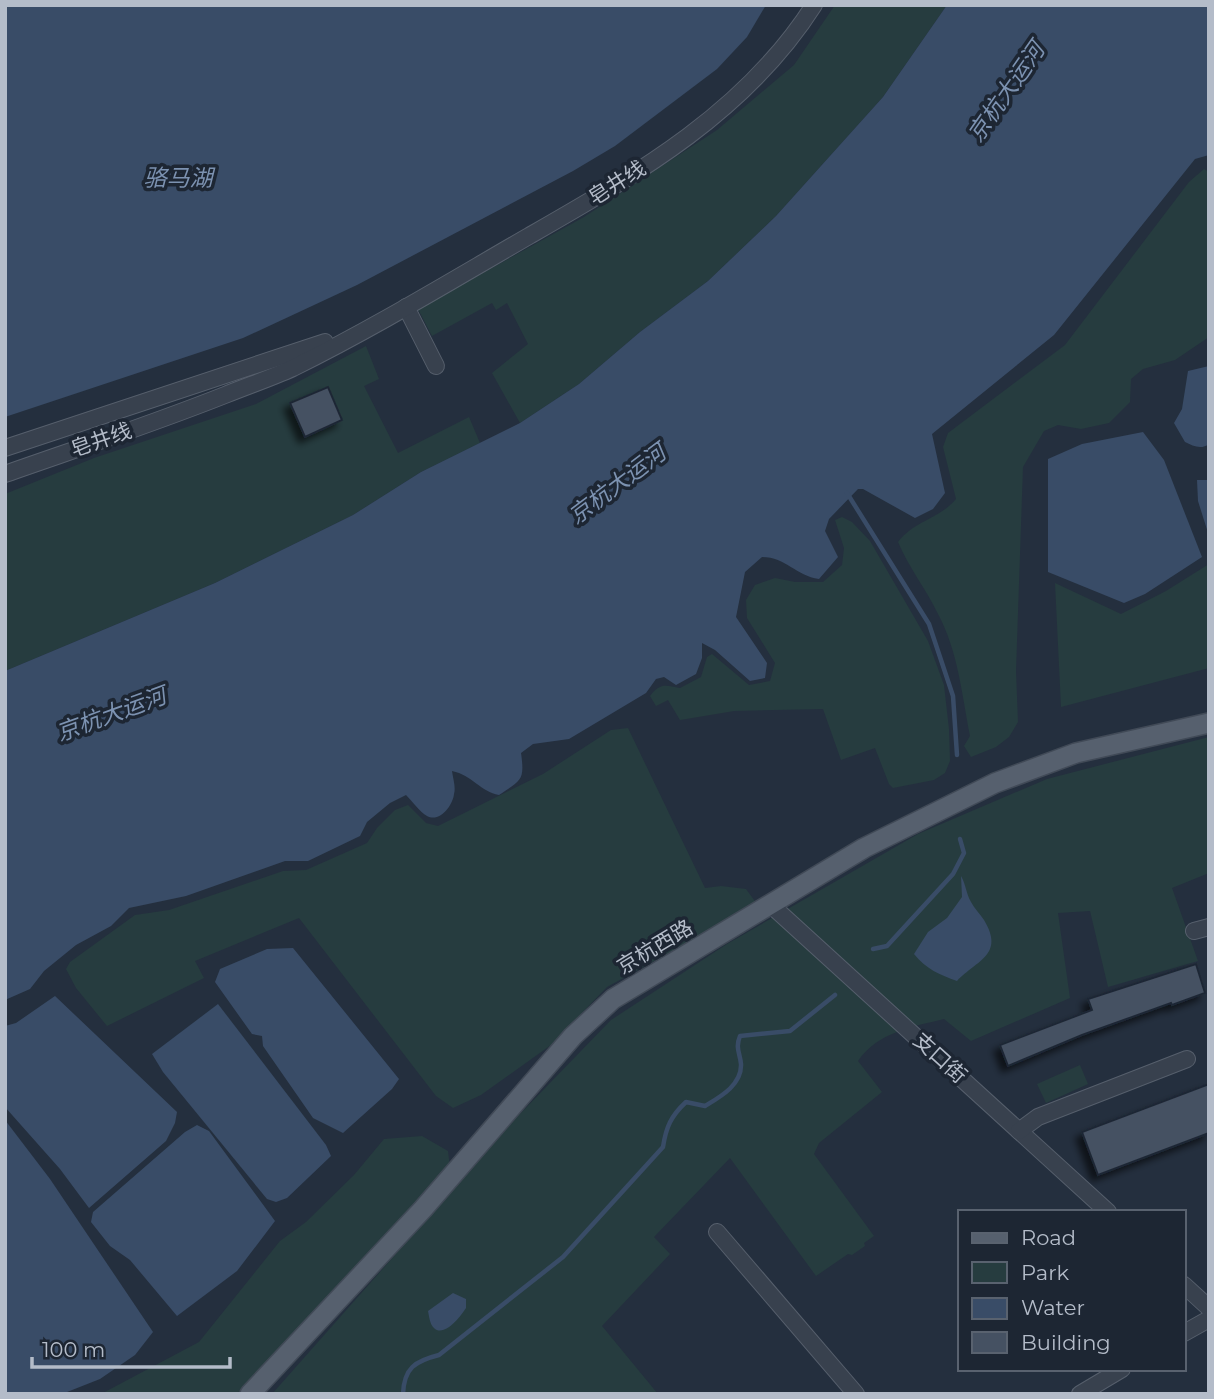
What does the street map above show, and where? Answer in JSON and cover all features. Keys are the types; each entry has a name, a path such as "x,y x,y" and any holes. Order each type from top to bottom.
{"main road":[{"name":"京杭西路","path":"250,1394 423,1209 583,1027 613,999 864,848 995,783 1076,753 1209,723"}],"street":[{"name":"皂井线","path":"5,474 177,414 292,369 571,212 680,144 716,117 760,75 794,36 814,5"},
{"path":"406,307 436,366"},
{"name":"皂井线","path":"5,448 305,349 386,318"},
{"name":"支口街","path":"771,905 1106,1210"},
{"path":"1019,1131 1038,1117 1187,1059"},
{"path":"717,1232 856,1394"},
{"path":"1186,1287 1209,1308"},
{"path":"1186,1332 1209,1319"},
{"path":"1080,1394 1119,1371"}],"green space":[{"path":"835,5 947,5 883,97 776,216 708,281 640,332 579,384 520,423 492,373 528,344 507,303 496,310 492,303 432,336 418,309 584,217 717,130 794,65"},
{"path":"1204,169 1209,172 1209,337 1175,360 1143,369 1131,379 1130,402 1109,423 1081,429 1058,425 1044,431 1023,467 1016,671 1018,722 1009,737 996,747 971,757 964,746 970,736 958,674 945,628 898,542 912,529 956,499 943,447 948,433 1065,345 1189,182"},
{"path":"366,346 379,379 364,386 398,453 469,417 480,443 421,472 353,515 215,583 5,671 5,494 94,458 256,404"},
{"path":"842,517 852,522 870,541 928,641 944,685 950,761 945,773 934,780 893,788 875,748 841,760 823,709 734,711 680,720 668,700 656,706 650,696 660,687 680,688 701,677 707,657 712,654 749,685 770,681 775,663 747,618 746,600 755,585 775,578 795,582 823,582 842,565 844,548 835,520"},
{"path":"1209,564 1209,668 1061,707 1055,583 1121,614 1166,591"},
{"path":"628,728 705,888 721,886 746,889 757,904 607,987 551,1045 481,1095 453,1108 436,1096 299,918 195,961 204,978 107,1026 76,988 66,969 70,962 135,915 169,910 283,871 306,870 367,843 395,810 408,805 426,823 438,826 543,774 611,730"},
{"path":"1209,737 1209,873 1172,888 1198,961 1108,987 1090,911 1058,913 1070,998 971,1041 944,1019 897,1032 875,1043 858,1061 882,1092 819,1143 814,1154 874,1236 852,1255 848,1254 816,1276 730,1158 654,1237 670,1254 602,1326 658,1394 272,1394 517,1117 611,1020 727,944 918,834 1047,779"},
{"path":"1080,1065 1088,1084 1046,1103 1037,1084"},
{"path":"422,1136 448,1151 450,1167 237,1394 101,1394 199,1342 280,1241 306,1222 354,1175 384,1139"}],"water":[{"name":"骆马湖","path":"5,5 766,5 747,37 717,69 615,146 573,171 357,285 243,338 5,417"},
{"name":"京杭大运河","path":"947,5 1209,5 1209,155 1195,159 1054,335 932,434 945,493 933,509 915,518 863,489 858,489 829,519 825,531 838,557 819,579 778,560 762,557 745,572 736,617 767,663 765,678 750,681 715,650 702,643 702,658 696,674 676,685 664,677 656,679 646,693 569,739 533,744 521,753 520,779 499,795 452,771 455,789 453,798 441,815 432,818 427,816 406,795 390,803 367,822 360,836 308,861 285,861 186,896 129,908 111,926 76,945 44,971 30,989 5,1000 5,671 215,583 353,515 421,472 520,423 579,384 640,332 708,281 776,216 883,97"},
{"path":"1209,366 1209,444 1197,447 1185,442 1174,423 1182,409 1188,371"},
{"path":"1143,432 1164,460 1202,557 1145,594 1124,603 1048,572 1048,459 1082,444"},
{"path":"1197,480 1209,480 1209,536 1198,501"},
{"path":"961,876 971,902 990,932 991,941 986,956 957,981 934,971 914,954 928,932 947,918 962,897"},
{"path":"293,948 399,1079 392,1089 343,1133 313,1118 263,1046 262,1036 252,1034 215,982 220,969 267,949"},
{"path":"55,996 177,1112 166,1141 89,1208 60,1169 5,1107 5,1026 16,1023"},
{"path":"218,1004 326,1145 331,1156 287,1198 276,1202 267,1199 163,1072 152,1054"},
{"path":"5,1120 50,1179 153,1332 135,1355 100,1379 62,1394 5,1394"},
{"path":"197,1125 209,1131 275,1221 237,1271 177,1316 130,1260 110,1246 91,1222 93,1212 185,1132"},
{"path":"453,1293 466,1299 466,1308 452,1325 438,1330 432,1325 428,1311"}],"building":[{"path":"328,387 342,420 305,437 290,403"},
{"path":"1196,964 1205,993 1082,1035 1008,1066 1000,1045 1092,1010 1088,999"},
{"path":"1209,1084 1209,1133 1098,1175 1082,1132"}],"waterway":[{"path":"847,493 929,624 953,696 957,755"},
{"path":"873,949 887,946 953,874 964,853 960,839"},
{"path":"403,1394 406,1378 412,1367 439,1355 563,1257 663,1147 670,1122 686,1102 705,1106 729,1090 740,1071 740,1036 790,1031 835,995"}]}
